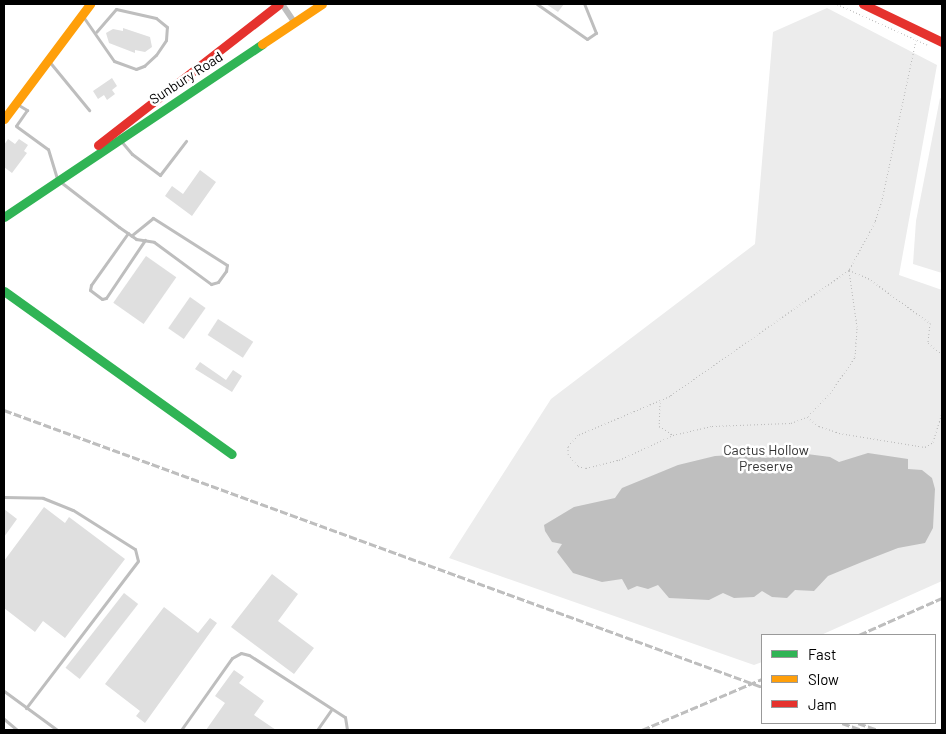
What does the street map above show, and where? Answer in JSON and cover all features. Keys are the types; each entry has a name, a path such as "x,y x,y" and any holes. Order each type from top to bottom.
{"main road":[{"path":"4,119 90,4"},
{"name":"Sunbury Road","path":"61,177 130,118 280,4"},
{"name":"Sunbury Road","path":"4,218 61,177 322,4"},
{"path":"863,4 942,42"},
{"path":"4,292 232,454"}],"street":[{"path":"280,4 295,23"}],"lane":[{"path":"537,4 587,39 596,33 584,4"},
{"path":"82,14 114,61 136,69 144,66 156,55 166,40 166,27 156,18 116,9 96,32"},
{"path":"48,60 89,110"},
{"path":"16,103 27,110 16,126 48,149 61,177 129,234 154,242 211,284 218,282 227,265 170,227 153,218 129,234 91,285 90,290 102,299 106,298 145,240"},
{"path":"119,138 132,154 160,175 186,141"},
{"path":"4,497 43,498 73,510 135,550 138,561 26,708"},
{"path":"181,730 232,658 241,653 249,655 331,710 345,717 347,730"},
{"path":"4,691 57,730"},
{"path":"317,730 331,710"},
{"path":"4,719 17,730"}],"path":[{"path":"838,4 928,46"},
{"path":"849,270 857,327 855,357 830,394 807,417 791,423 740,423 673,435 602,465 578,466 568,454 568,446 578,435 660,402 849,270 875,222 882,200 916,40"},
{"path":"849,270 868,278 930,323 928,343 942,353 942,374"},
{"path":"660,402 659,426 673,435"},
{"path":"807,417 819,426 840,433 925,447 933,442 942,412"}],"green space":[{"name":"Cactus Hollow Preserve","path":"827,8 937,65 899,275 942,290 942,581 823,634 761,634 761,662 754,665 449,558 551,399 755,244 773,32"},
{"path":"940,98 942,99 942,273 913,264 916,221"}],"shaded area":[{"path":"793,453 799,457 807,454 830,457 839,462 868,453 908,459 908,469 922,470 932,478 935,489 933,528 925,543 898,548 828,576 814,591 795,590 787,598 772,597 762,591 754,597 734,598 723,593 709,600 669,598 658,585 648,589 637,586 628,590 622,579 602,582 573,573 557,552 562,544 552,542 545,531 544,525 574,507 615,498 622,488 678,465 715,456 752,454 765,458"}],"building":[{"path":"546,4 564,4 558,12"},
{"path":"123,28 150,37 152,47 145,52 135,50 135,53 109,43 106,33 113,29 123,31"},
{"path":"112,78 117,86 112,90 115,94 107,100 104,95 98,99 93,91"},
{"path":"8,139 15,144 19,139 28,145 24,151 27,153 12,173 4,167 4,145"},
{"path":"200,170 216,182 192,216 165,196 172,186 183,194"},
{"path":"146,256 176,277 144,324 113,303"},
{"path":"190,297 206,308 184,339 168,328"},
{"path":"218,319 253,342 243,358 208,335"},
{"path":"200,362 226,380 233,370 242,376 232,392 195,369"},
{"path":"44,507 65,523 69,517 125,559 65,638 43,621 35,632 4,608 4,561"},
{"path":"4,509 17,519 4,537"},
{"path":"272,574 298,594 278,621 314,648 294,674 231,627"},
{"path":"124,593 138,604 80,679 66,668"},
{"path":"164,607 198,633 210,618 217,623 145,723 136,716 140,711 105,684"},
{"path":"234,670 244,677 239,683 264,701 254,715 276,730 206,730 225,703 215,696"}],"railway":[{"path":"4,410 761,687"},
{"path":"861,634 942,598"},
{"path":"642,730 761,679"},
{"path":"845,724 862,730"},
{"path":"861,724 878,730"}],"traffic: fast":[{"path":"4,217 262,44"},
{"path":"4,291 232,454"}],"traffic: slow":[{"path":"4,119 90,4"},
{"path":"262,44 322,4"}],"traffic: jam":[{"path":"98,145 279,4"},
{"path":"863,4 942,42"}]}
